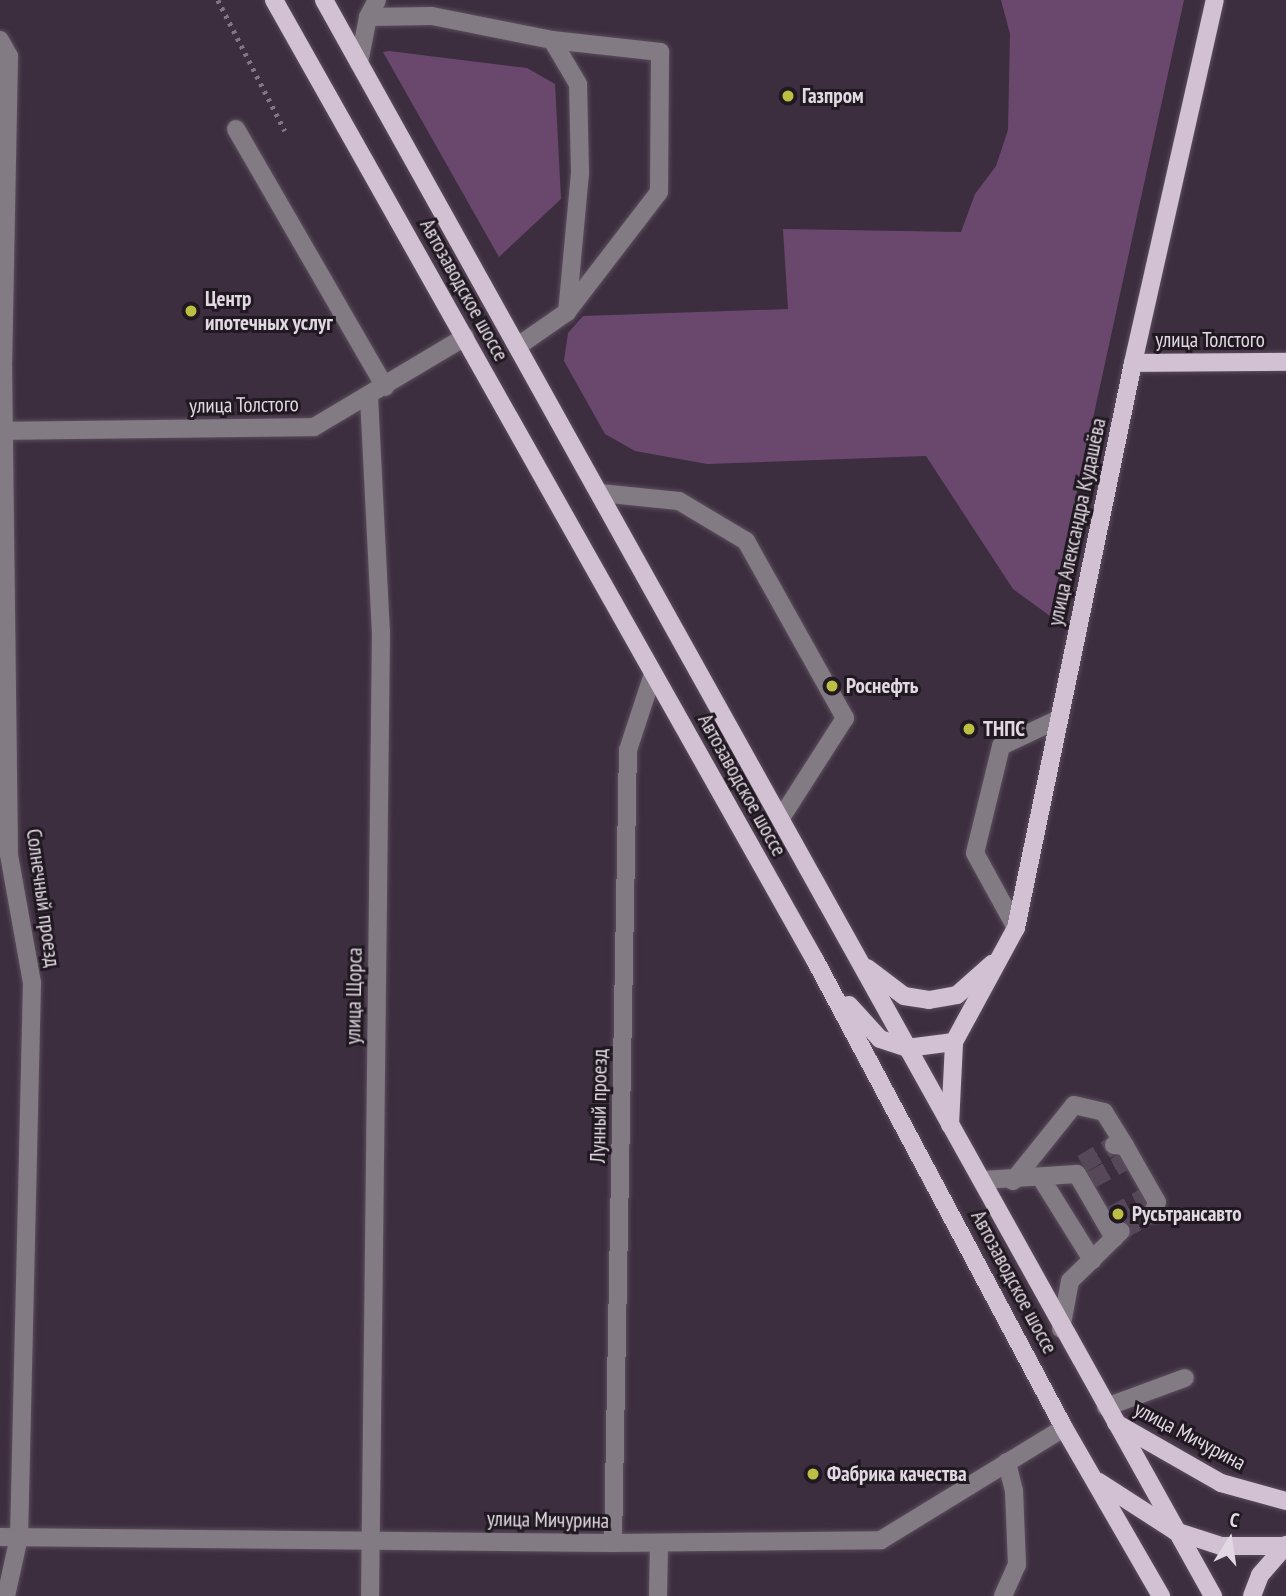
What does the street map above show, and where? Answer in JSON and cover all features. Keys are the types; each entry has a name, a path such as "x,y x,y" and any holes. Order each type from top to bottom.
{"main road":[{"name":"Автозаводское шоссе","path":"274,0 815,960 1064,1428 1161,1596"},
{"name":"Автозаводское шоссе","path":"324,0 983,1180 1061,1329 1213,1596"},
{"name":"улица Александра Кудашёва","path":"950,1125 954,1042 1016,928 1133,363 1215,0"},
{"name":"улица Толстого","path":"1133,363 1286,362"},
{"name":"Автозаводское шоссе","path":"863,965 904,996 929,1000 957,995 1003,955"},
{"path":"815,960 861,1021 880,1039 907,1048 954,1042"},
{"name":"улица Мичурина","path":"1110,1414 1221,1483 1286,1501"},
{"path":"1093,1478 1175,1531 1221,1546 1284,1546"},
{"path":"1252,1596 1284,1546"}],"street":[{"path":"359,63 368,17 377,0"},
{"path":"368,17 432,16 552,40 660,52 659,192 568,312 517,346"},
{"name":"Солнечный проезд","path":"0,40 9,56 3,362 9,855 32,984 19,1537 6,1596"},
{"path":"552,40 578,84 580,173 568,312"},
{"path":"236,130 385,387"},
{"name":"улица Толстого","path":"3,431 314,427 369,397 465,337"},
{"name":"улица Щорса","path":"369,397 381,631 370,1596"},
{"path":"600,493 679,501 746,541 832,694 845,718 781,818"},
{"name":"Лунный проезд","path":"613,1543 628,750 653,674"},
{"path":"1016,928 975,853 1001,746 1059,719"},
{"path":"1013,1181 1074,1105 1104,1112 1126,1158 1145,1190 1157,1202 1153,1213"},
{"path":"983,1180 1041,1178 1087,1181 1109,1220 1092,1260 1070,1281 1061,1329"},
{"path":"1041,1178 1092,1260"},
{"path":"1110,1414 1185,1378"},
{"name":"улица Мичурина","path":"0,1537 613,1543 881,1539 1064,1428"},
{"path":"1003,1596 1017,1565 1014,1491 1007,1462"},
{"path":"658,1596 659,1543"}],"path":[{"path":"218,0 285,131"}],"shaded area":[{"path":"1001,0 1184,0 1050,616 1013,589 926,456 707,464 635,451 605,434 564,361 568,333 583,316 788,309 783,229 961,232 975,194 996,166 1008,130 1010,34"},
{"path":"383,52 527,68 555,84 561,199 499,257"}],"tunnel":[{"path":"1082,1164 1114,1145"},
{"path":"1091,1180 1123,1162"},
{"path":"1112,1215 1144,1197"},
{"path":"1121,1231 1153,1213"}],"place":[{"name":"Газпром","path":"788,96"},
{"name":"Центр ипотечных услуг","path":"191,311"},
{"name":"Роснефть","path":"832,686"},
{"name":"ТНПС","path":"969,729"},
{"name":"Русьтрансавто","path":"1118,1214"},
{"name":"Фабрика качества","path":"813,1474"}]}
